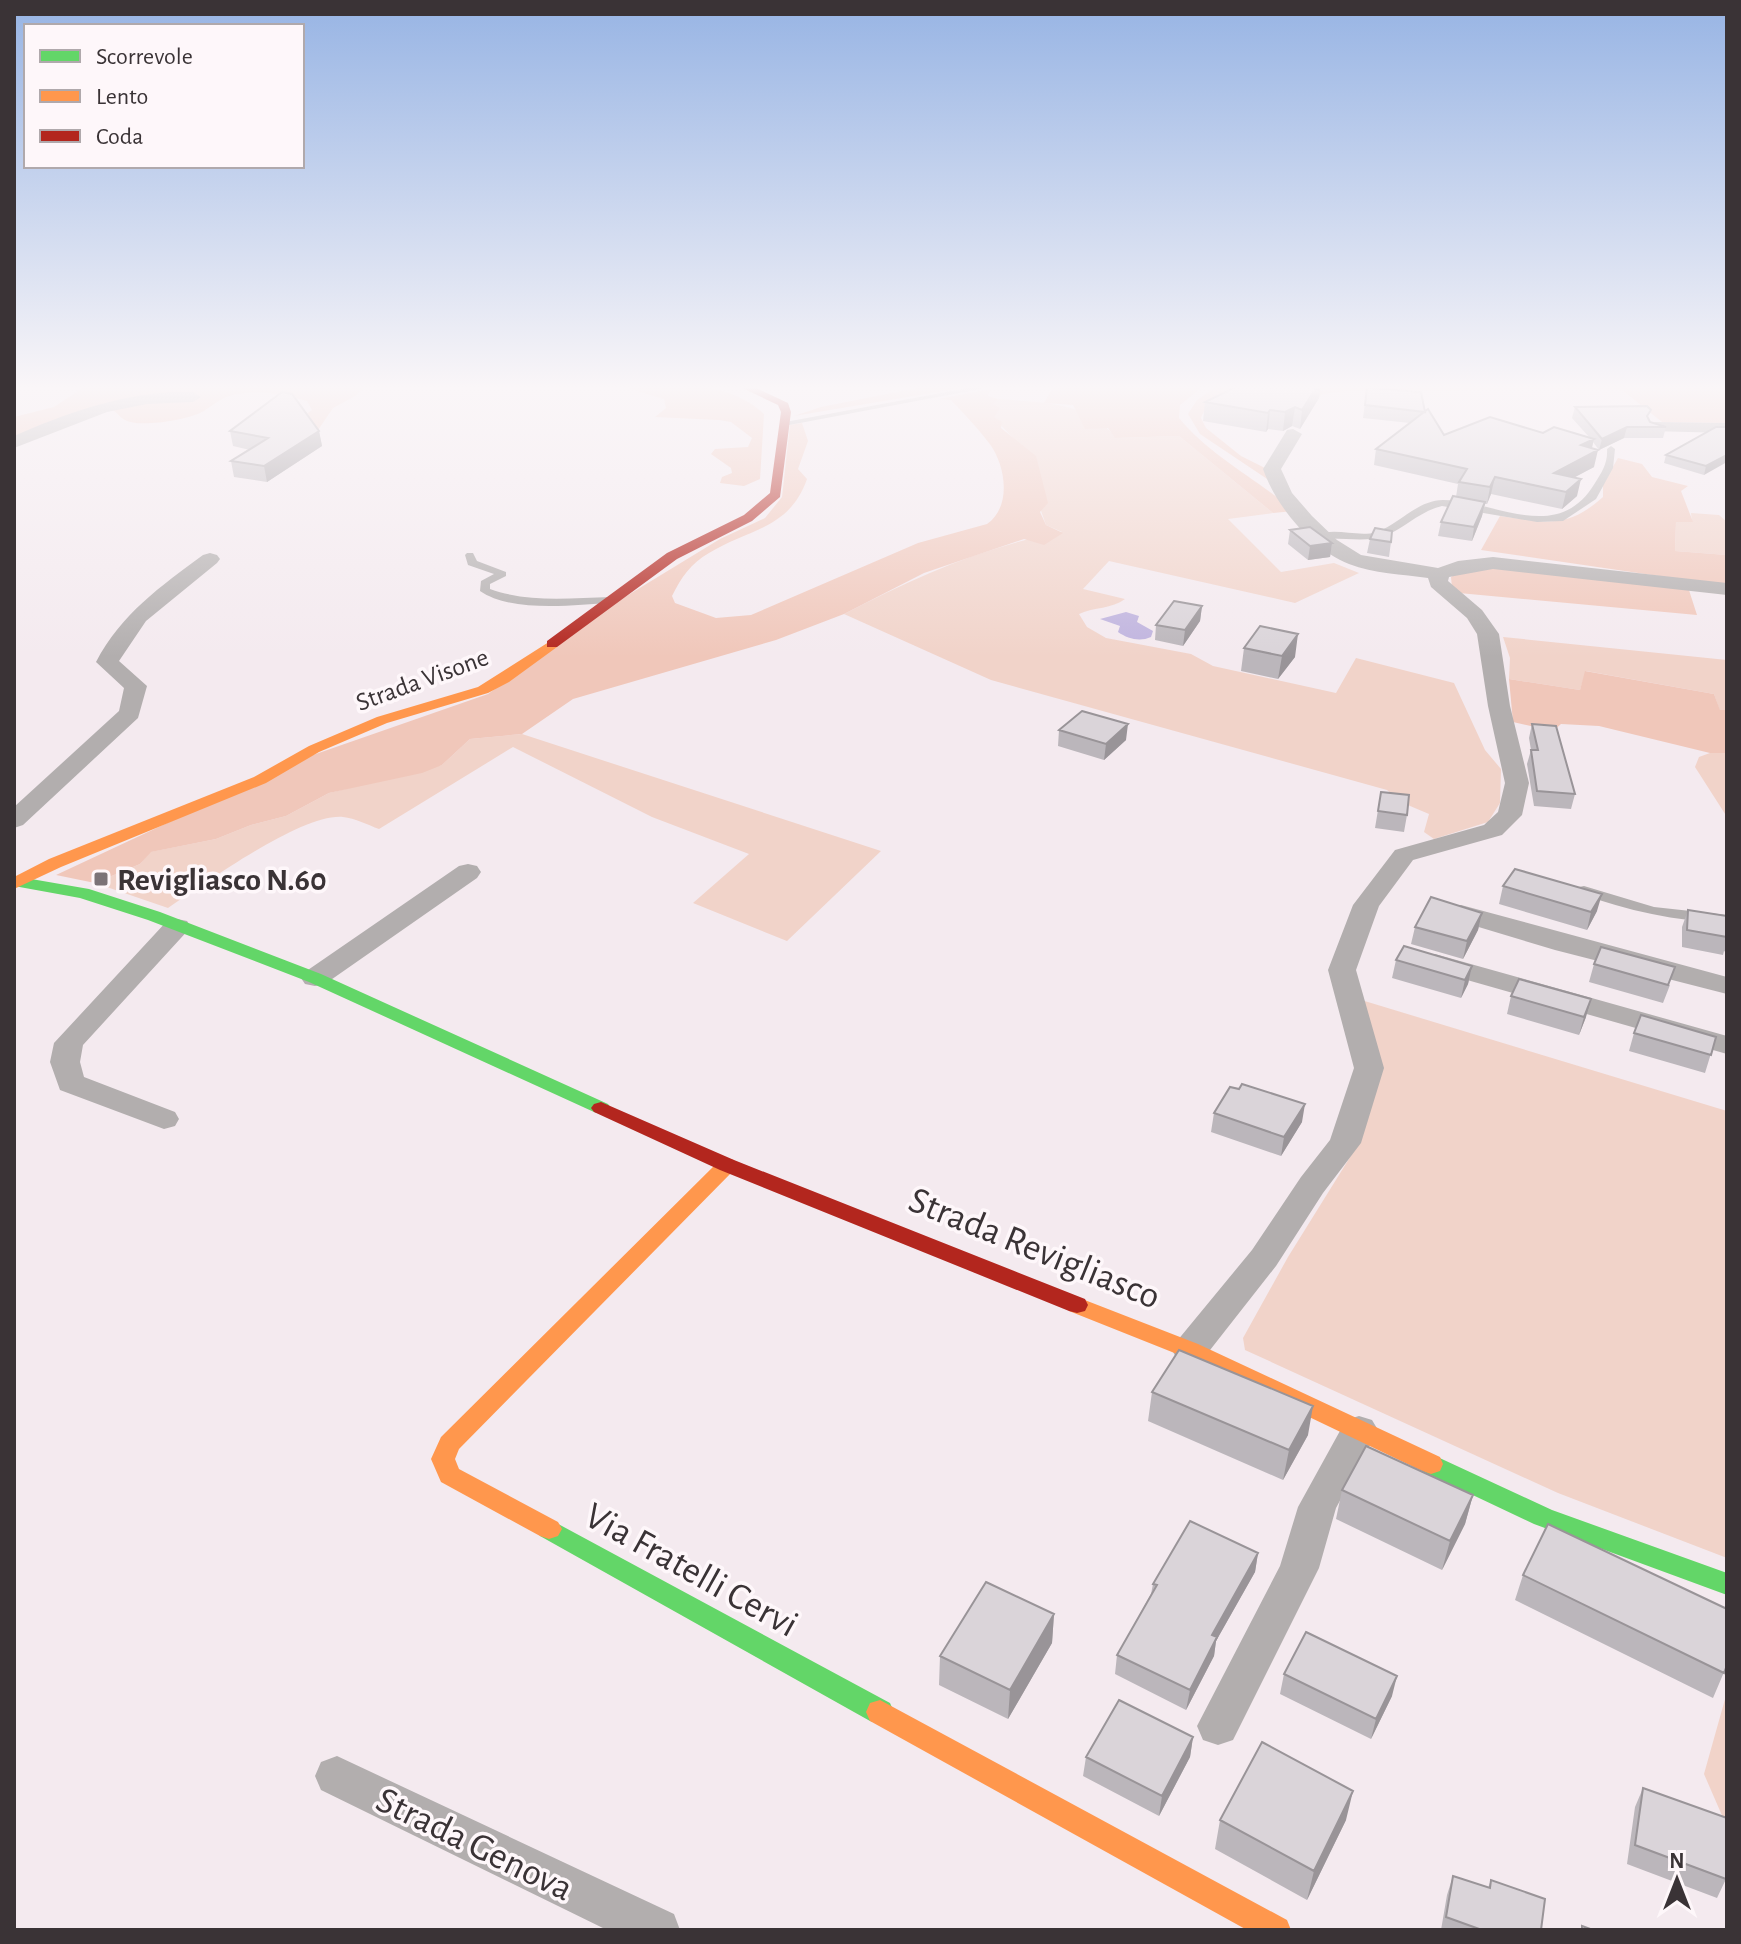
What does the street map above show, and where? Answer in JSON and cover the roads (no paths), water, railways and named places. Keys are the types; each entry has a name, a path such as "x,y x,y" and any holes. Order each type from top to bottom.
{"street":[{"name":"Strada Visone","path":"16,882 55,863 260,780 314,749 382,720 483,690 504,679 672,556 748,518 776,494 778,476"},
{"path":"1274,476 1293,506 1321,536 1351,558 1439,574 1458,567 1493,563 1727,589"},
{"path":"14,820 130,713 136,686 107,662 112,650 138,614 210,559"},
{"path":"1190,1350 1264,1258 1312,1185 1345,1143 1369,1068 1342,970 1366,905 1404,855 1493,830 1510,815 1517,783 1499,706 1488,634 1475,614 1438,583 1439,574"},
{"path":"315,978 468,872"},
{"name":"Strada Revigliasco","path":"16,882 83,893 154,916 315,978 727,1165 1190,1350 1543,1517 1727,1584"},
{"path":"1461,913 1727,986"},
{"path":"164,1119 71,1083 65,1062 69,1043 177,927"},
{"path":"1403,953 1727,1045"},
{"name":"Via Fratelli Cervi","path":"727,1165 449,1444 443,1459 450,1475 1276,1930"},
{"path":"1218,1726 1299,1568 1317,1507 1359,1430"},
{"name":"Strada Genova","path":"337,1776 657,1930"}],"lane":[{"path":"1321,536 1371,537 1392,530 1430,505 1442,503 1537,519 1560,519 1593,497 1597,481 1603,476"},
{"path":"470,555 472,563 502,574 499,579 485,583 485,591 491,594 529,602 615,600"},
{"path":"1581,889 1646,911 1679,918 1727,919"}],"place":[{"name":"Revigliasco N.60","path":"101,879"}]}
